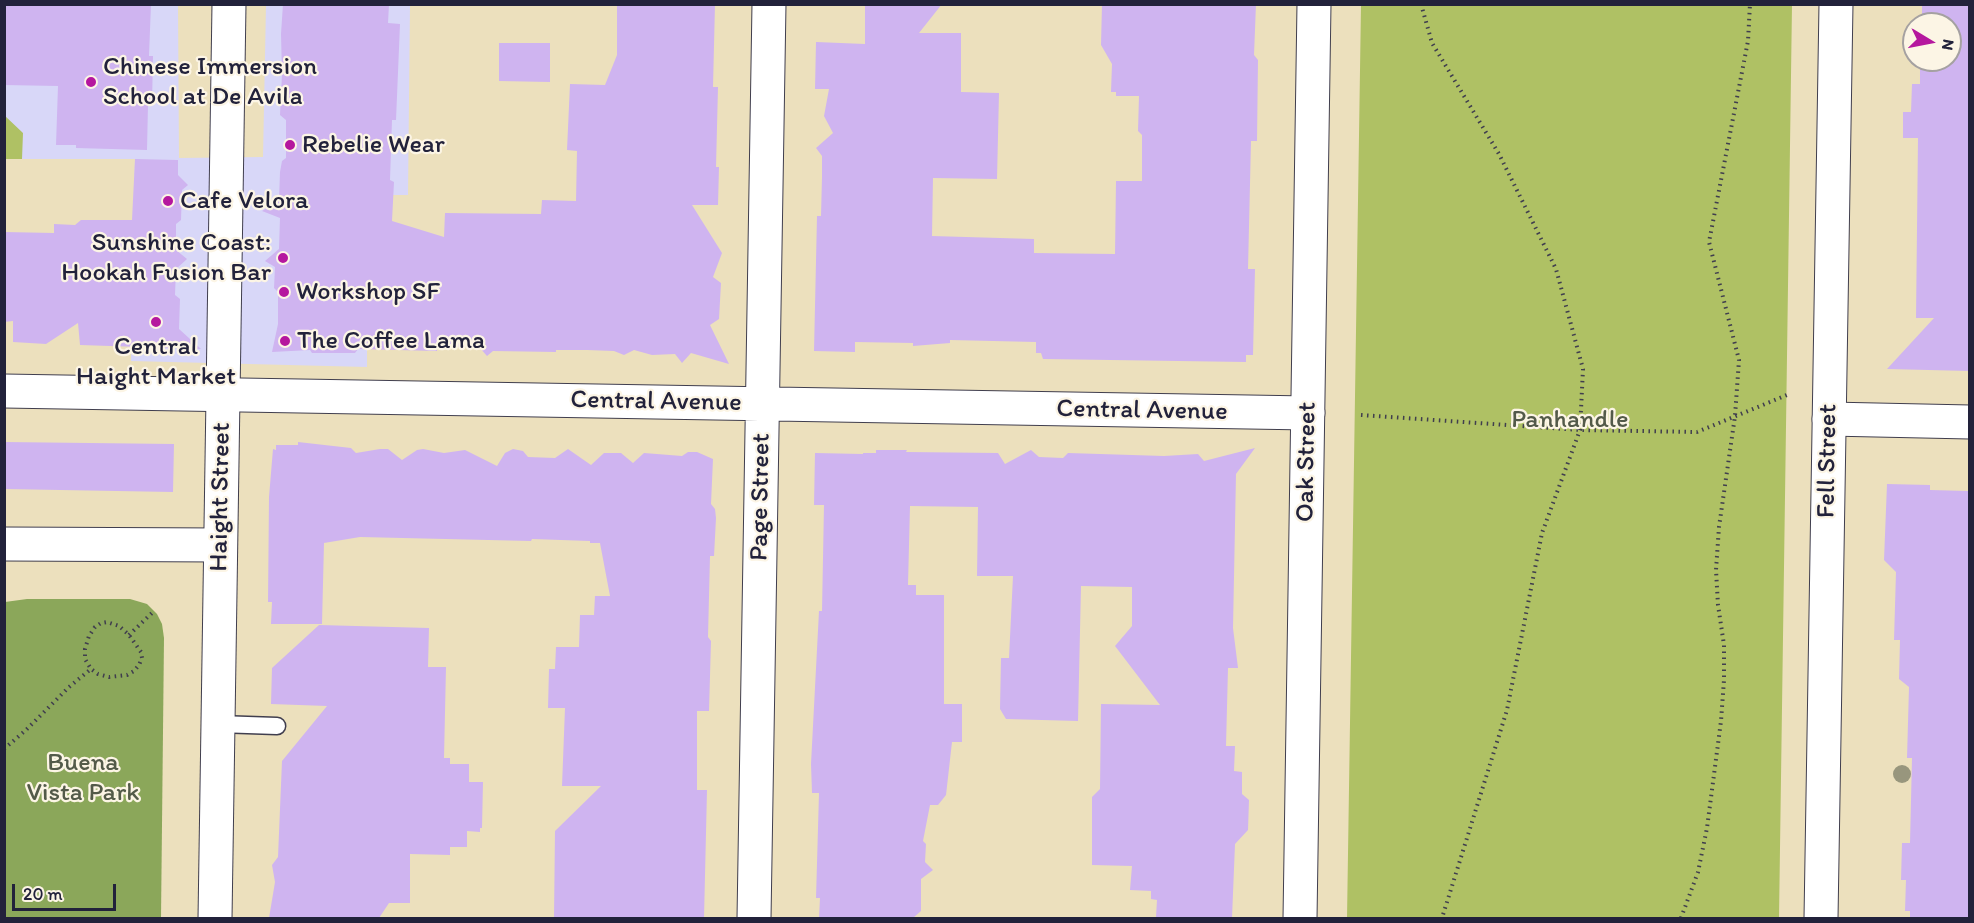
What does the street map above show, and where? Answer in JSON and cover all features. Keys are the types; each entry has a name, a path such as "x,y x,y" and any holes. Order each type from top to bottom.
{"street":[{"name":"Haight Street","path":"215,918 230,4"},
{"name":"Page Street","path":"754,918 768,4"},
{"name":"Oak Street","path":"1300,918 1314,4"},
{"name":"Fell Street","path":"1821,918 1836,4"},
{"name":"Central Avenue","path":"4,391 1308,413"},
{"path":"1829,419 1970,422"},
{"path":"4,544 220,545"}],"lane":[{"path":"218,724 277,726"}],"path":[{"path":"1421,4 1432,43 1499,154 1556,269 1583,369 1580,430 1542,533 1507,710 1442,918"},
{"path":"1681,918 1700,861 1707,828 1721,721 1724,645 1716,570 1719,527 1735,416 1739,360 1709,242 1748,40 1750,4"},
{"path":"1361,415 1580,430 1697,432 1787,394"},
{"path":"129,635 154,611"},
{"path":"101,623 113,623 129,635 141,652 142,658 134,671 127,675 109,676 98,674 91,669 85,659 89,636 95,627 101,623"},
{"path":"4,749 91,669"}],"shaded area":[{"path":"5,5 178,5 179,158 263,157 266,5 410,5 408,195 367,195 367,367 131,361 135,159 5,159"}],"green space":[{"name":"Panhandle","path":"1361,5 1792,5 1779,918 1347,918"},
{"path":"4,115 23,133 22,159 5,159"},
{"name":"Buena Vista Park","path":"27,599 130,599 147,604 157,614 162,624 164,638 161,918 5,918 5,602"}],"building":[{"name":"Chinese Immersion School at De Avila","path":"4,4 151,4 149,56 153,56 152,104 148,105 147,150 76,148 76,145 56,145 58,86 4,85"},
{"path":"283,4 389,4 388,23 400,24 396,120 392,120 390,180 394,182 392,221 444,237 445,213 541,214 542,200 576,201 577,151 567,150 570,84 605,85 617,55 617,4 715,4 713,87 718,87 716,167 719,167 718,205 692,205 722,253 713,277 721,283 719,319 710,325 729,364 691,353 682,363 675,354 652,355 634,350 624,355 614,351 587,350 493,351 487,356 479,347 437,347 437,351 358,349 355,353 312,353 310,350 272,352 278,324 278,292 274,288 275,267 265,261 279,249 280,218 262,211 279,201 280,172 282,161 286,158 286,120 280,115"},
{"path":"865,4 942,4 919,33 961,33 961,92 999,93 997,179 933,178 932,236 1034,239 1034,253 1115,254 1116,181 1142,181 1142,135 1138,131 1139,96 1116,96 1116,92 1111,92 1112,64 1101,45 1102,4 1256,4 1254,55 1258,60 1257,141 1251,141 1248,269 1255,269 1253,355 1246,355 1246,362 1043,359 1041,353 1036,353 1036,342 950,340 950,343 913,346 913,343 855,342 855,352 814,351 817,216 821,216 822,177 822,156 816,148 833,133 824,116 829,89 815,89 816,42 865,44"},
{"path":"1922,4 1970,4 1970,371 1887,369 1934,318 1916,318 1918,138 1903,138 1903,112 1911,112 1912,84 1920,84 1920,72 1962,72 1962,12 1922,12"},
{"path":"499,43 550,43 550,82 499,81"},
{"path":"135,159 178,160 178,175 188,185 182,190 181,220 176,224 176,250 187,259 176,269 175,295 180,299 179,329 201,349 80,345 78,323 46,344 13,342 13,321 4,322 4,232 54,233 54,224 75,225 81,220 132,220"},
{"path":"4,442 174,444 173,492 4,489"},
{"path":"298,442 351,448 356,453 388,449 402,460 417,450 423,449 444,453 465,450 497,466 505,453 513,449 523,451 528,457 555,458 568,449 591,465 604,453 621,453 633,463 644,453 682,456 688,452 697,452 713,459 711,504 715,509 716,518 714,556 710,556 709,711 697,711 697,790 707,790 704,918 554,918 555,831 601,786 562,786 565,708 548,708 549,669 555,669 556,647 579,647 580,615 594,615 595,596 610,596 600,543 532,539 531,541 360,537 324,543 322,624 271,624 272,602 268,602 269,497 273,449 276,450 276,445 298,445"},
{"path":"1255,448 1236,474 1233,628 1238,668 1228,668 1226,746 1235,746 1234,771 1242,772 1242,794 1249,800 1248,830 1235,844 1232,918 1156,917 1157,900 1151,899 1151,891 1130,890 1132,866 1092,865 1092,797 1100,789 1101,704 1160,705 1115,646 1132,626 1132,587 1081,586 1078,721 1006,719 1000,709 1001,658 1009,658 1013,576 977,576 978,507 910,506 908,585 916,585 916,595 944,595 944,704 962,704 962,742 952,742 946,795 938,805 930,805 923,841 926,844 925,862 933,870 921,879 921,911 913,918 819,918 820,898 816,898 819,793 812,793 811,764 819,611 822,611 824,505 814,505 815,453 863,454 876,453 876,450 907,450 906,452 998,453 1005,464 1031,450 1039,457 1063,458 1068,453 1164,456 1198,454 1204,461"},
{"path":"1887,484 1930,485 1930,490 1968,491 1970,918 1910,918 1910,911 1905,911 1906,880 1901,880 1902,843 1910,843 1912,758 1907,758 1909,687 1899,679 1900,640 1894,640 1896,572 1884,560"},
{"path":"319,625 429,628 428,667 446,667 444,758 450,758 450,764 469,764 469,782 483,782 480,832 467,831 467,847 450,847 450,855 410,854 410,903 389,903 379,918 269,918 275,882 272,865 278,857 282,761 327,706 271,704 272,668"}],"place":[{"name":"Chinese Immersion School at De Avila","path":"91,82"},
{"name":"Rebelie Wear","path":"290,145"},
{"name":"Cafe Velora","path":"168,201"},
{"name":"Sunshine Coast: Hookah Fusion Bar","path":"283,258"},
{"name":"Workshop SF","path":"284,292"},
{"name":"Central Haight Market","path":"156,322"},
{"name":"The Coffee Lama","path":"285,341"}]}
